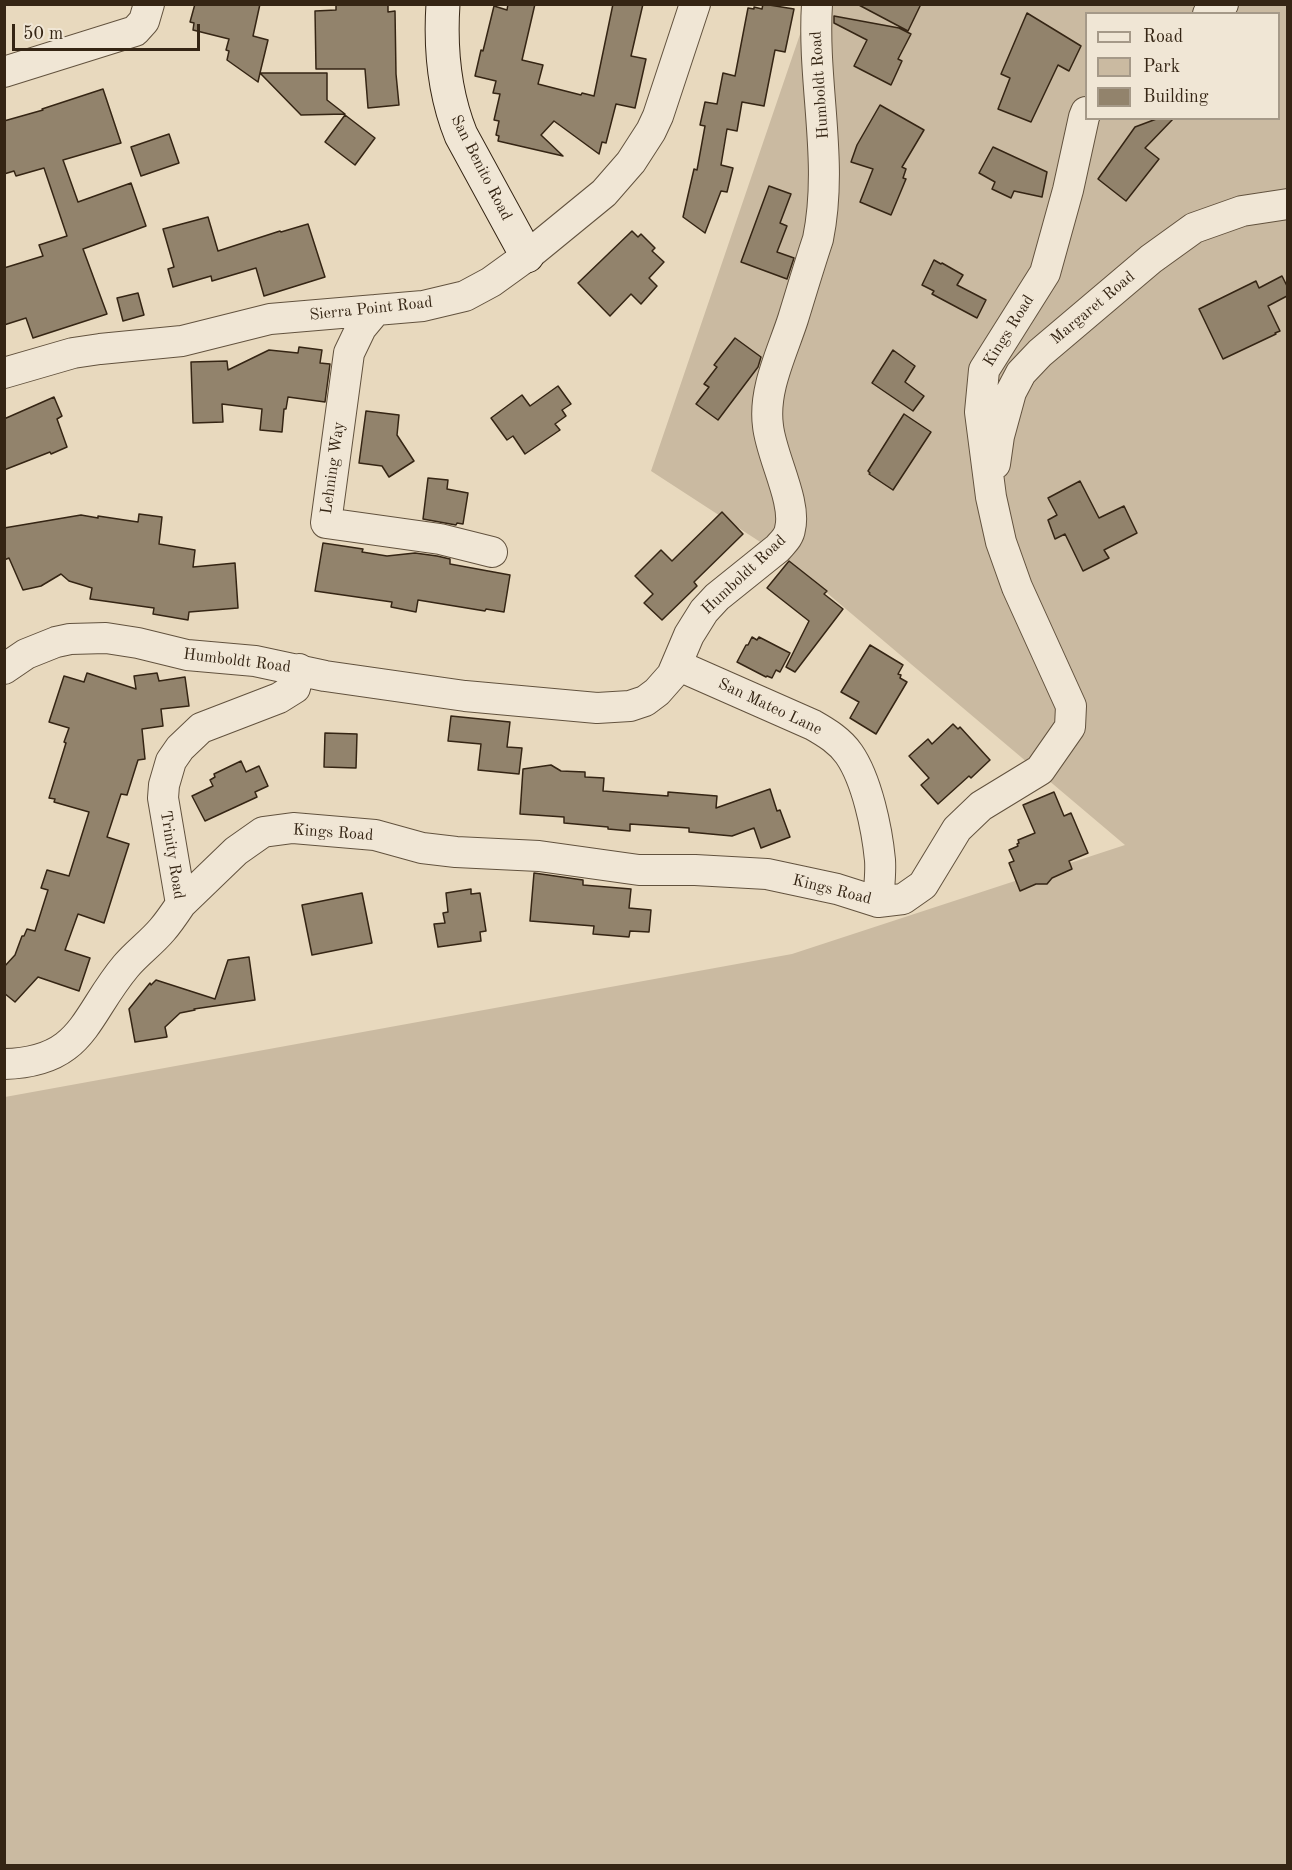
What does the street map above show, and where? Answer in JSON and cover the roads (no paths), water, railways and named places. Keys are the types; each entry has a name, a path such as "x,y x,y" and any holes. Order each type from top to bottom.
{"street":[{"name":"San Benito Road","path":"443,4 443,63 448,100 454,118 527,256"},
{"name":"Sierra Point Road","path":"4,374 73,353 182,342 270,319 423,306 465,296 491,282 527,256 590,207 618,179 651,131 658,116 695,4"},
{"name":"Humboldt Road","path":"4,669 26,654 43,647 70,639 87,638 123,640 187,655 255,661 325,676 465,696 605,708 630,706 645,701 657,692 672,675 689,635 704,611 717,597 778,548 790,531 789,503 768,428 767,415 773,378 818,239 822,219 824,147 817,44 817,4"},
{"path":"4,72 130,34 144,16"},
{"name":"Kings Road","path":"181,904 236,851 263,832 293,828 375,835 422,848 539,856 639,870 767,874 837,889 878,902 903,898 923,885 957,830 981,806 1040,770 1070,727 1071,706 1017,587 1001,542 991,497 980,412 984,370 1045,273 1068,190 1085,114"},
{"name":"Margaret Road","path":"991,497 999,436 1011,392 1021,373 1040,353 1151,259 1194,228 1242,210 1287,204"},
{"name":"Lehning Way","path":"376,310 361,328 349,353 326,523 440,539 492,552"},
{"path":"314,316 336,330 349,353"},
{"name":"San Mateo Lane","path":"677,665 813,725 828,733 841,745 856,766 872,817 880,860 878,902"},
{"name":"Trinity Road","path":"4,1064 35,1061 61,1050 88,1023 125,967 162,930 181,904 163,798 171,761 201,728 279,698 295,688 299,669"}]}
